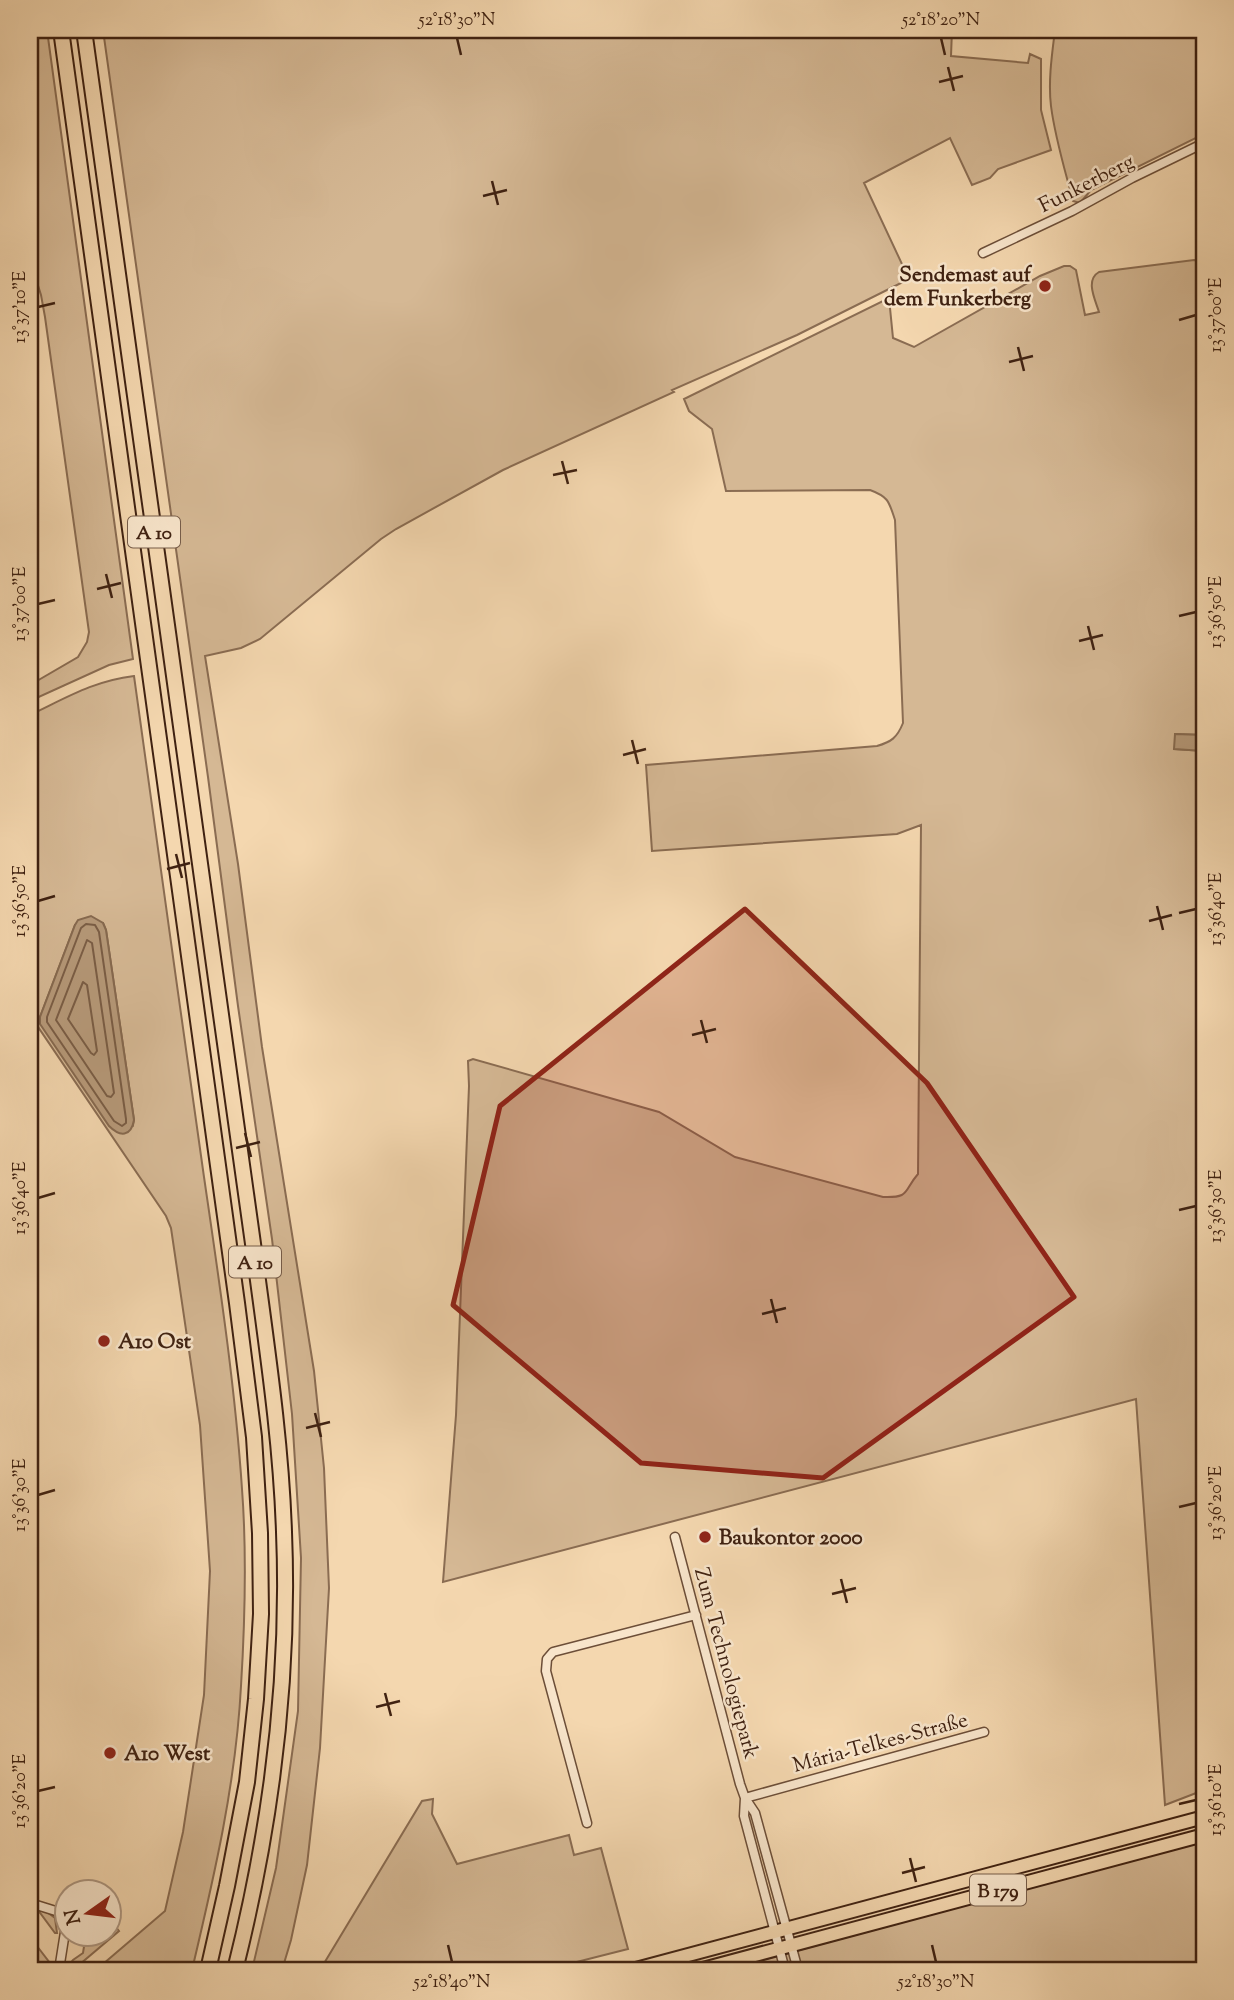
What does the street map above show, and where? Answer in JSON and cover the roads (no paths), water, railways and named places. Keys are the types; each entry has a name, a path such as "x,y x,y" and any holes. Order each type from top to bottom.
{"highway":[{"name":"A 10","path":"61,30 236,1290 254,1437 261,1614 256,1699 247,1782 208,1970"},
{"name":"A 10","path":"84,30 241,1156 277,1435 284,1530 285,1617 281,1698 261,1847 235,1970"}],"main road":[{"name":"B 179","path":"632,1970 1204,1817"},
{"name":"B 179","path":"699,1970 1204,1835"}],"street":[{"name":"Funkerberg","path":"983,253 1204,143"},
{"name":"Zum Technologiepark","path":"675,1537 745,1798 755,1813 785,1947"},
{"path":"587,1823 546,1671 547,1659 553,1652 696,1615"},
{"name":"Mária-Telkes-Straße","path":"745,1798 984,1732"},
{"path":"30,1903 59,1912 63,1916 65,1932 60,1970"},
{"path":"785,1947 785,1970"},
{"path":"785,1947 798,1970"}],"water":[{"path":"1175,734 1204,735 1204,751 1174,749"},
{"path":"91,916 103,923 106,930 134,1120 133,1126 125,1134 109,1126 40,1024 40,1017 75,925 78,920"}],"place":[{"name":"Sendemast auf dem Funkerberg","path":"1045,286"},
{"name":"A10 Ost","path":"104,1341"},
{"name":"Baukontor 2000","path":"705,1537"},
{"name":"A10 West","path":"110,1753"}]}
